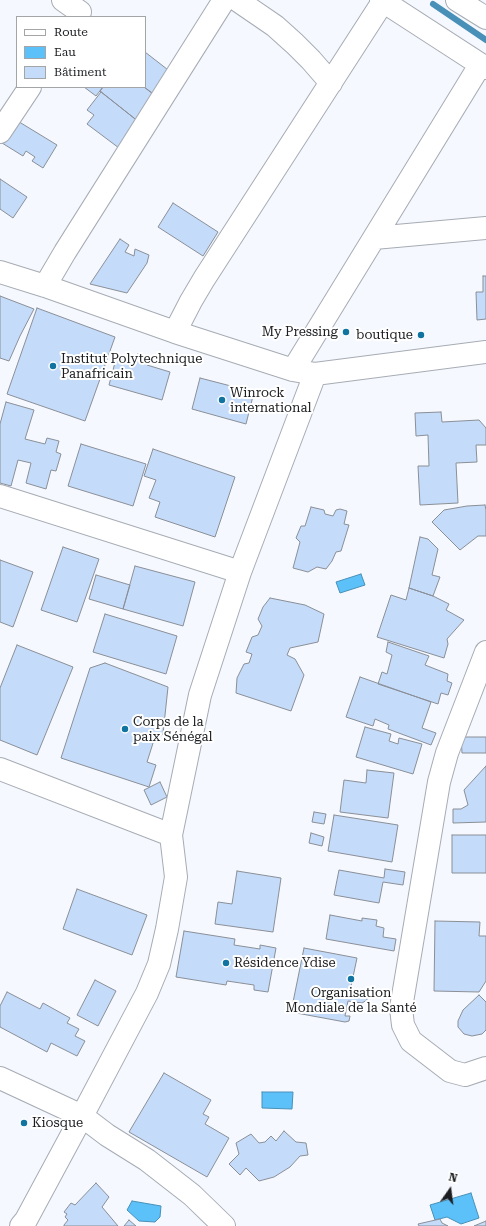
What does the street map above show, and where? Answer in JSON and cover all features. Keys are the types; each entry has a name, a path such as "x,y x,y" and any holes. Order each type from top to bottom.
{"street":[{"path":"45,286 224,0"},
{"path":"237,0 275,26 311,60 331,83"},
{"path":"175,332 204,279 383,0 483,66 374,238 293,370"},
{"path":"457,0 486,18"},
{"path":"0,132 29,88"},
{"path":"374,238 486,228"},
{"path":"0,272 45,286 175,332 293,370 315,374 486,352"},
{"path":"21,1226 26,1220 147,993 159,964 176,877 171,835 200,695 240,572 315,374"},
{"path":"0,496 240,572"},
{"path":"486,652 447,753 439,782 401,1008 403,1025 411,1041 450,1071 465,1075 486,1068"},
{"path":"0,769 171,835"},
{"path":"0,1078 82,1116 107,1135 147,1160 186,1190 224,1226"}],"water":[{"path":"361,574 365,585 340,593 336,582"},
{"path":"262,1092 293,1092 292,1109 262,1108"},
{"path":"471,1193 479,1218 461,1224 447,1217 435,1220 430,1205"},
{"path":"132,1201 161,1206 160,1217 155,1222 139,1221 127,1210"}],"building":[{"path":"146,53 172,73 155,95 145,88"},
{"path":"85,88 102,88 96,96"},
{"path":"102,88 145,88 158,98 139,122 100,91"},
{"path":"101,92 139,122 119,148 87,124 94,115 87,110"},
{"path":"16,120 57,145 43,168 32,161 35,157 26,151 23,156 2,143"},
{"path":"0,179 27,197 13,218 0,209"},
{"path":"173,203 218,232 203,256 158,227"},
{"path":"120,239 129,245 125,252 134,256 135,249 149,255 147,263 127,293 90,284"},
{"path":"483,276 486,276 486,319 477,320 476,292 483,292"},
{"path":"0,296 34,309 9,361 0,358"},
{"path":"37,308 115,337 85,421 7,394"},
{"path":"138,354 149,357 147,365 170,372 162,400 109,385 117,355 136,360"},
{"path":"200,378 254,392 246,424 192,409"},
{"path":"6,402 34,410 25,439 45,444 47,438 59,441 56,452 61,454 56,471 51,470 46,489 26,483 31,463 18,460 11,486 0,483 0,424"},
{"path":"441,412 442,422 479,420 486,428 486,445 476,445 477,462 456,463 458,503 420,505 418,466 429,466 428,435 416,436 415,413"},
{"path":"81,444 146,464 133,506 68,486"},
{"path":"153,449 235,477 215,537 155,517 160,502 149,498 156,480 144,476"},
{"path":"485,505 486,536 478,536 460,550 432,522 444,510"},
{"path":"311,507 324,510 325,514 333,516 336,510 340,509 347,511 344,524 349,525 341,551 336,552 326,569 317,567 308,572 293,568 300,542 296,538 301,526 305,526"},
{"path":"420,537 428,539 438,549 432,575 440,577 433,596 409,588"},
{"path":"63,547 99,559 77,622 41,610"},
{"path":"0,560 33,572 13,627 0,622"},
{"path":"135,566 195,582 183,626 123,609"},
{"path":"96,575 130,585 123,609 89,599"},
{"path":"409,588 433,596 449,604 446,610 464,620 447,639 448,644 444,658 377,637 391,595 406,600"},
{"path":"270,598 305,605 324,614 318,642 290,648 287,655 295,659 304,675 291,711 236,693 237,678 244,664 249,663 252,654 246,652 252,637 258,635 262,626 258,619 263,607"},
{"path":"105,614 177,636 166,674 93,652"},
{"path":"388,642 429,656 425,665 448,674 447,681 452,683 448,695 441,693 438,704 378,684 382,672 387,674 392,655 386,652"},
{"path":"17,645 73,667 37,755 0,740 0,688"},
{"path":"105,663 168,687 163,734 154,740 147,762 156,765 149,787 61,758 90,668"},
{"path":"360,677 431,702 422,728 436,733 431,745 388,729 389,725 375,719 373,726 346,717"},
{"path":"365,727 391,734 389,741 398,744 399,738 422,744 413,774 356,757"},
{"path":"461,737 486,737 486,753 462,753"},
{"path":"486,766 486,822 453,823 453,809 461,809 468,805 464,790"},
{"path":"367,770 394,773 388,818 340,812 344,780 366,783"},
{"path":"160,782 167,797 151,805 144,790"},
{"path":"314,812 326,814 324,824 312,822"},
{"path":"334,815 398,825 392,862 328,851"},
{"path":"311,833 324,837 322,846 309,843"},
{"path":"452,835 486,835 486,873 452,873"},
{"path":"385,869 405,872 403,885 383,882 379,903 334,895 339,870 384,878"},
{"path":"237,871 281,878 273,932 215,924 218,902 232,904"},
{"path":"77,889 147,915 132,955 63,929"},
{"path":"330,915 362,921 362,918 377,920 376,926 384,928 383,937 396,939 394,951 326,939"},
{"path":"435,921 480,922 479,936 486,936 486,981 479,992 434,991"},
{"name":"Résidence Ydise","path":"184,931 235,939 234,945 260,949 260,945 276,948 268,992 254,990 254,985 227,981 226,985 176,977"},
{"path":"304,948 357,958 350,991 366,993 367,1000 362,1003 348,1001 345,1016 350,1016 349,1021 345,1022 291,1012"},
{"path":"95,980 116,991 98,1026 77,1015"},
{"path":"7,992 40,1009 43,1003 70,1018 67,1023 79,1029 75,1036 85,1041 77,1056 51,1043 47,1052 0,1027 0,1006"},
{"path":"479,995 486,1002 486,1030 482,1034 472,1036 464,1034 458,1027 458,1021 463,1010"},
{"path":"164,1073 211,1100 203,1114 209,1117 205,1124 229,1138 207,1177 129,1132"},
{"path":"284,1131 296,1142 306,1143 308,1155 300,1156 290,1167 274,1177 259,1181 246,1168 240,1175 229,1164 239,1154 236,1143 251,1134 259,1143 265,1142 271,1136 276,1141"},
{"path":"96,1183 109,1197 102,1207 118,1226 64,1226 68,1220 65,1217 67,1214 64,1212 71,1203 75,1205"},
{"path":"440,1219 442,1223 448,1226 419,1226 418,1224"},
{"path":"129,1220 136,1226 124,1226"},
{"path":"486,1221 486,1226 474,1226"}],"waterway":[{"path":"433,4 486,40"}],"place":[{"name":"My Pressing","path":"346,332"},
{"name":"boutique","path":"421,335"},
{"name":"Institut Polytechnique Panafricain","path":"53,366"},
{"name":"Winrock international","path":"222,400"},
{"name":"Corps de la paix Sénégal","path":"125,729"},
{"name":"Résidence Ydise","path":"226,963"},
{"name":"Organisation Mondiale de la Santé","path":"351,979"},
{"name":"Kiosque","path":"24,1123"}]}
